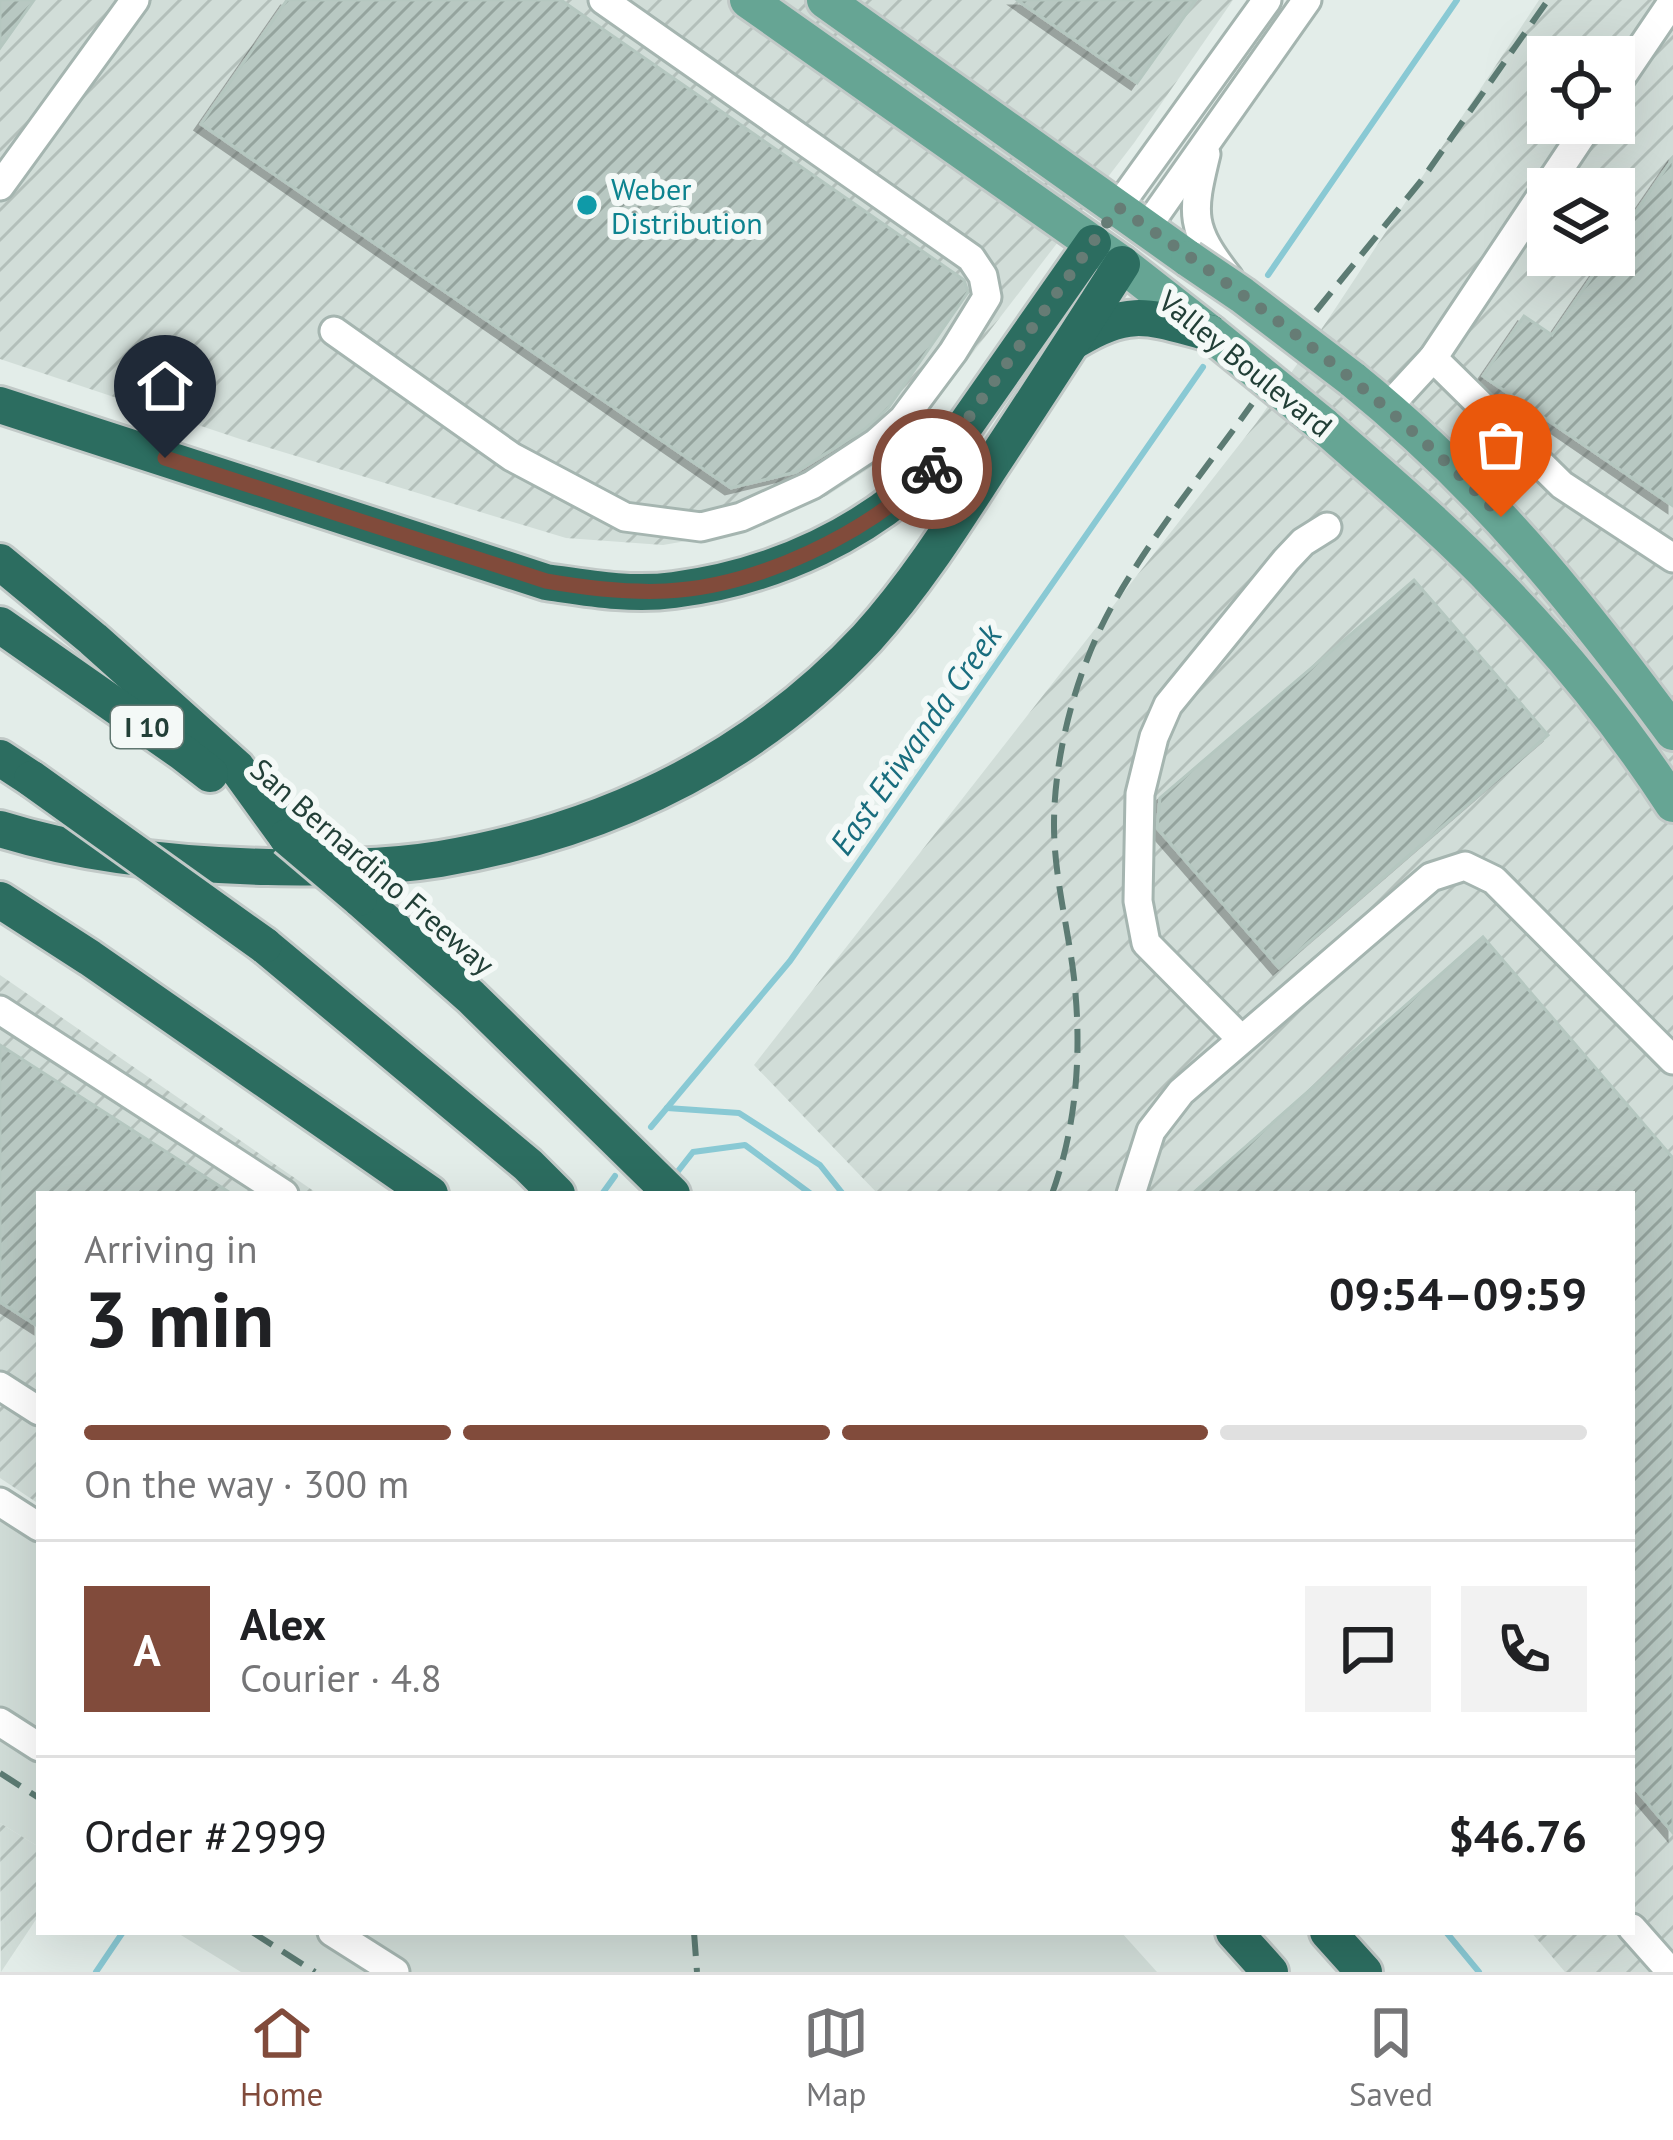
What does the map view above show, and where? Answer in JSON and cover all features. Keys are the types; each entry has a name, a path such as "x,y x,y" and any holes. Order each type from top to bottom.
{"highway":[{"path":"0,829 67,846 215,866 371,865 438,859 544,836 633,805 744,741 837,668 868,637 932,556 1073,342 1107,254"},
{"path":"0,405 546,581 604,591 671,591 785,564 864,524 916,485 1107,254"},
{"path":"1073,342 1098,326 1156,307 1210,333"},
{"path":"0,562 237,768 287,837"},
{"name":"San Bernardino Freeway","path":"0,625 183,753 287,837 471,997 669,1191"},
{"path":"0,758 264,945 554,1191"},
{"path":"0,900 426,1191"},
{"path":"1237,1935 1270,1972"},
{"path":"1331,1935 1364,1972"}],"main road":[{"name":"Valley Boulevard","path":"748,0 1107,254 1156,307"},
{"name":"Valley Boulevard","path":"825,0 1132,217 1196,250 1242,295 1387,408 1456,470 1543,563 1673,732"},
{"path":"1107,254 1132,217"},
{"name":"Valley Boulevard","path":"1210,333 1323,425 1500,587 1599,701 1673,804"}],"street":[{"path":"0,186 135,0"},
{"path":"334,332 512,457 625,517 700,526 741,517 812,485 876,443 902,419 987,298 983,276 971,258 603,0"},
{"path":"1132,217 1267,0"},
{"path":"1132,217 1210,139 1307,0"},
{"path":"1635,57 1673,1"},
{"path":"1196,250 1195,199 1210,139"},
{"path":"1387,408 1433,358 1576,144"},
{"path":"1433,358 1562,485 1673,558"},
{"path":"1241,1039 1146,943 1138,901 1140,794 1154,737 1168,705 1286,560 1327,527"},
{"path":"1132,1191 1151,1131 1181,1092 1431,877 1466,866 1493,880 1673,1060"},
{"path":"0,1010 279,1191"},
{"path":"0,1386 36,1409"},
{"path":"0,1502 36,1525"},
{"path":"0,1722 36,1745"},
{"path":"1635,1931 1671,1972"},
{"path":"337,1935 395,1972"}],"shaded area":[{"path":"0,0 1233,0 1134,143 899,449 828,495 750,530 663,545 566,538 243,440 0,359"},
{"path":"1539,0 1673,0 1673,1972 1565,1972 1534,1935 1635,1935 1635,1191 875,1191 754,1065 1257,422"},
{"path":"0,975 314,1191 36,1191 36,1502 0,1478"},
{"path":"0,1519 36,1541 36,1845 0,1823"},
{"path":"0,1823 36,1845 36,1920 1,1972"},
{"path":"181,1935 1124,1935 1157,1972 241,1972"}],"building":[{"path":"0,0 34,0 0,48"},
{"name":"Weber Distribution","path":"287,0 561,0 964,280 968,292 888,408 865,429 796,472 731,488 201,124"},
{"path":"1017,0 1196,0 1137,83"},
{"path":"1673,158 1673,506 1483,376 1524,316 1552,335 1593,276 1635,276 1635,213"},
{"path":"1414,580 1548,735 1279,968 1157,828 1160,798"},
{"path":"1483,937 1673,1158 1673,1833 1635,1789 1635,1191 1195,1191"},
{"path":"0,1045 227,1191 36,1191 36,1325 0,1302"}],"waterway":[{"name":"East Etiwanda Creek","path":"1268,275 1457,0"},
{"name":"East Etiwanda Creek","path":"651,1127 790,961 1203,367"},
{"path":"667,1108 739,1113 820,1165 841,1191"},
{"path":"675,1175 693,1152 745,1145 807,1191"},
{"name":"East Etiwanda Creek","path":"604,1191 615,1176"},
{"name":"East Etiwanda Creek","path":"96,1972 121,1935"},
{"path":"1448,1935 1479,1972"}],"railway":[{"path":"1316,311 1421,181 1548,0"},
{"path":"1053,1191 1072,1115 1077,1060 1074,978 1054,825 1058,769 1070,712 1099,631 1128,580 1252,404"},
{"path":"0,1773 36,1796"},
{"path":"257,1935 315,1972"},
{"path":"694,1935 697,1972"}],"way so far":[{"path":"932,469 1118,207 1242,295 1412,428 1501,517"}],"place":[{"name":"Weber Distribution","path":"587,205"}],"route":[{"path":"165,458 546,581 604,591 671,591 785,564 864,524 932,469"}]}
